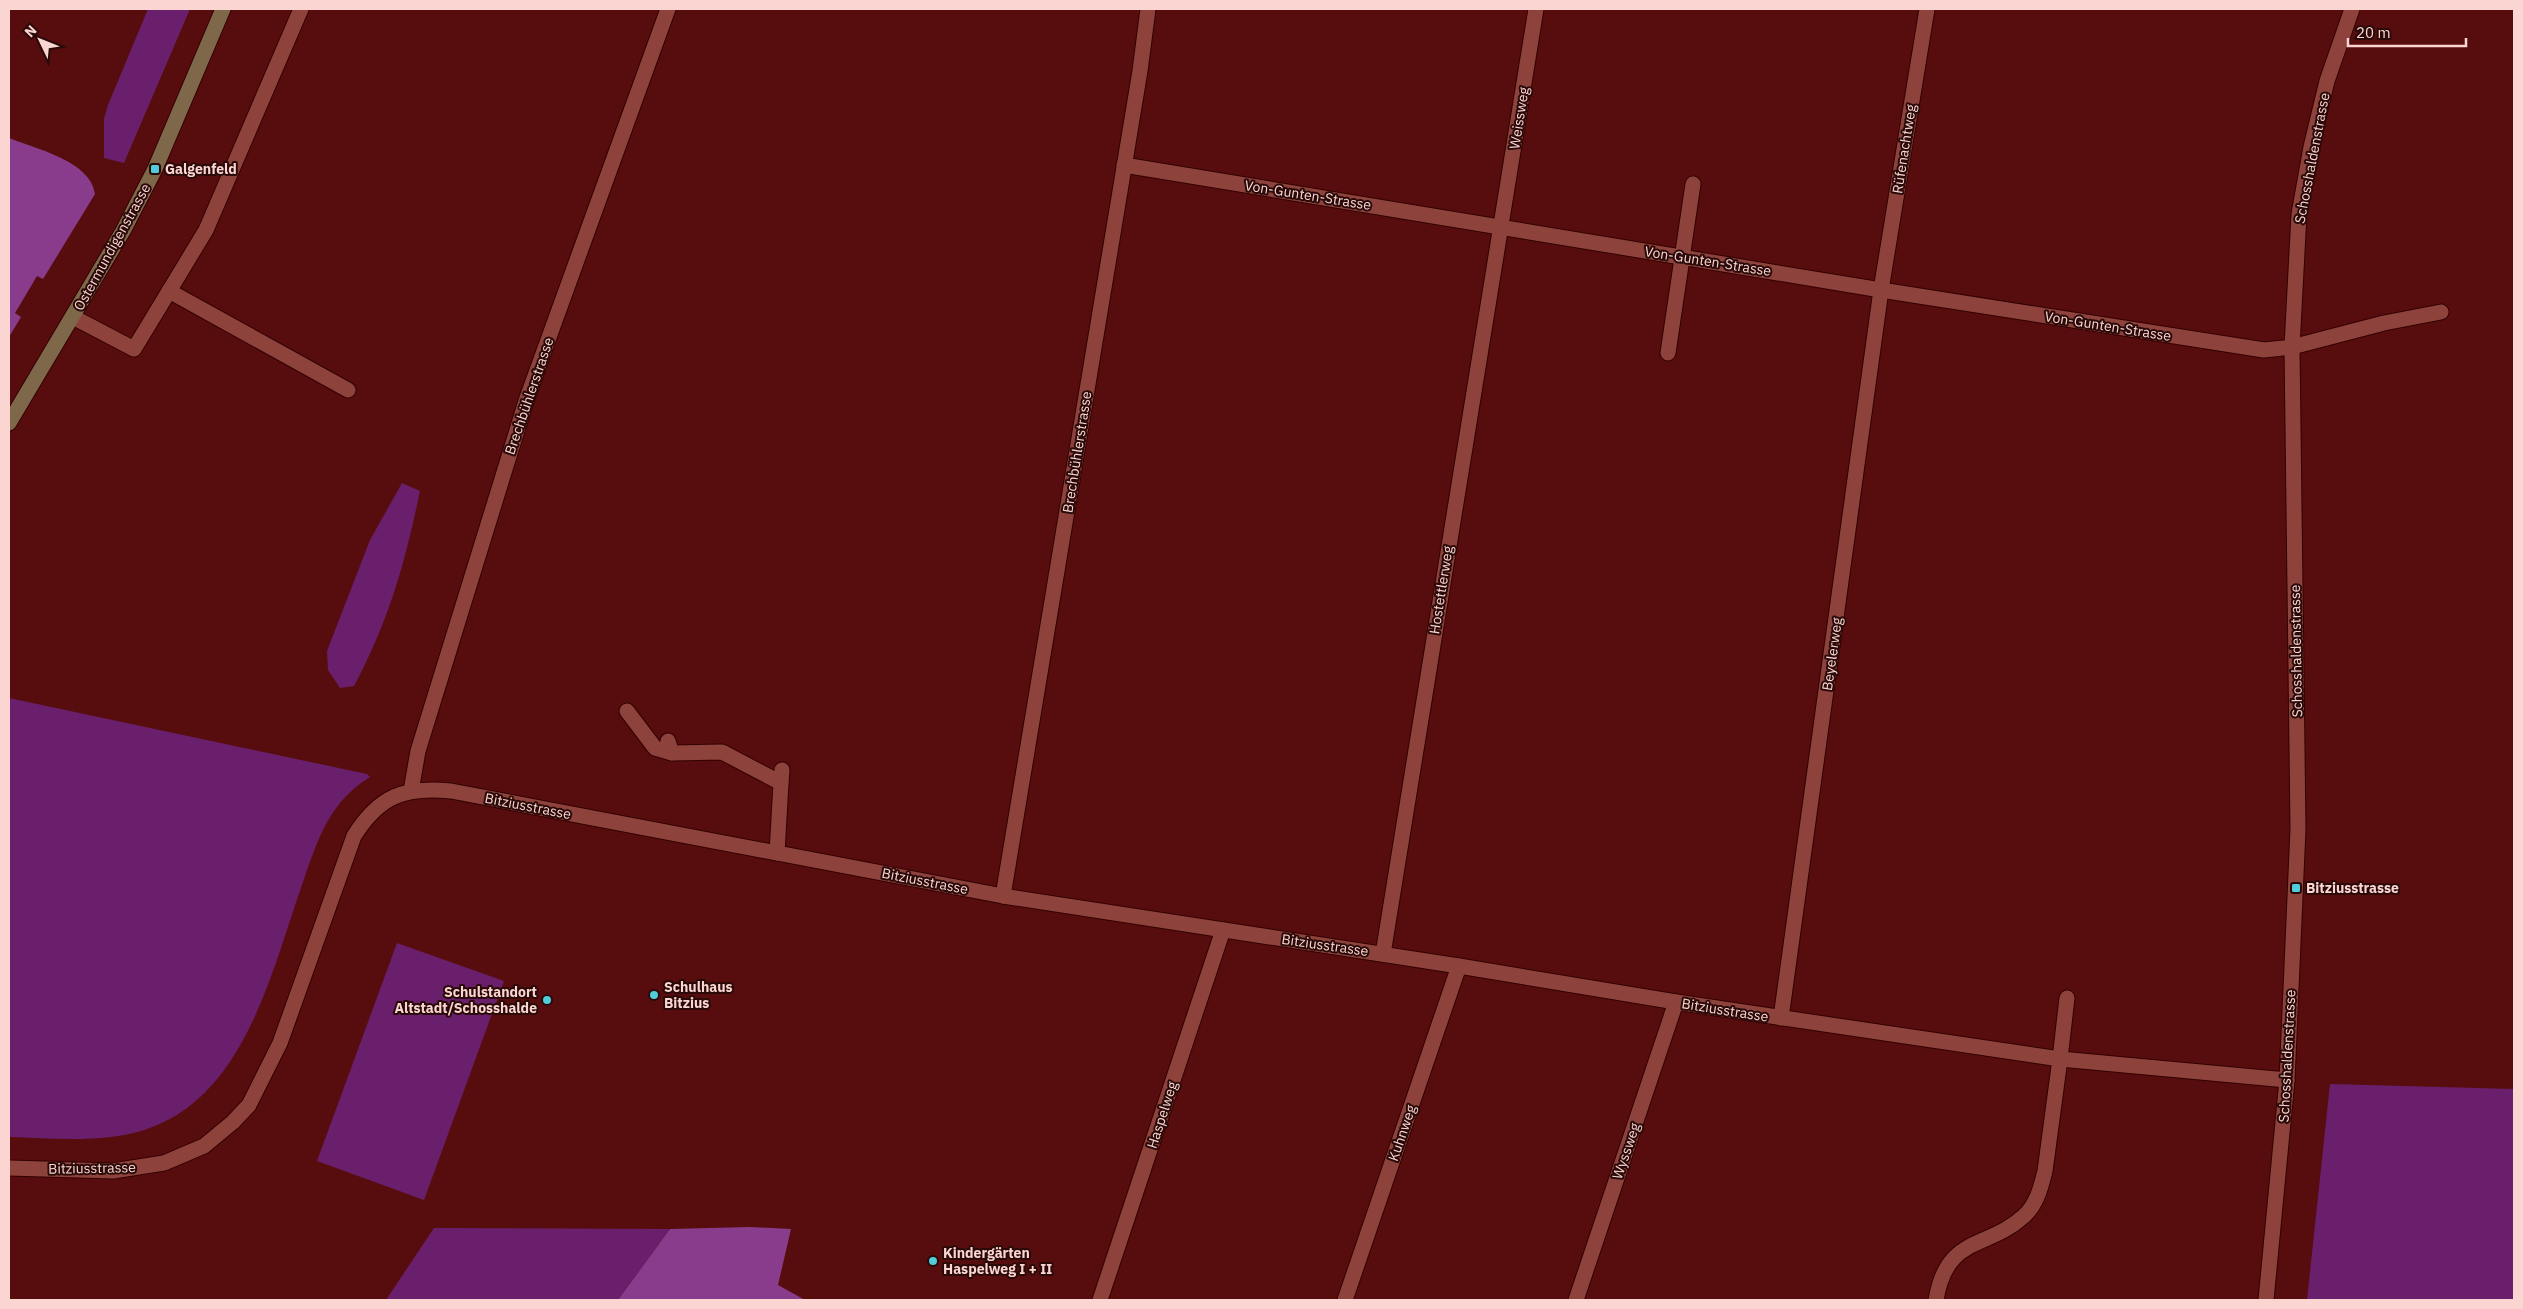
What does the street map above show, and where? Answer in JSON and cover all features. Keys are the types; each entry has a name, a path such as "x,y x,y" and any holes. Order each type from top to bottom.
{"main road":[{"name":"Ostermundigenstrasse","path":"9,423 123,231 150,177 223,9"}],"street":[{"path":"73,317 134,348 206,230 301,9"},
{"name":"Brechbühlerstrasse","path":"411,791 418,751 527,398 668,9"},
{"name":"Brechbühlerstrasse","path":"1003,896 1148,9"},
{"name":"Weissweg","path":"1501,227 1536,9"},
{"name":"Rüfenachtweg","path":"1881,290 1927,9"},
{"name":"Schosshaldenstrasse","path":"2266,1300 2287,1080 2298,829 2292,347 2299,214 2311,147 2327,81 2352,9"},
{"name":"Von-Gunten-Strasse","path":"1124,165 1881,290 2264,350 2292,347 2384,323 2441,312"},
{"path":"1668,353 1693,184"},
{"name":"Hostettlerweg","path":"1382,954 1501,227"},
{"name":"Beyelerweg","path":"1781,1018 1881,290"},
{"path":"169,291 348,390"},
{"path":"627,711 655,748 670,747 722,752 781,777 777,853"},
{"name":"Bitziusstrasse","path":"9,1168 113,1170 164,1163 204,1146 233,1122 249,1105 280,1043 354,836 368,816 379,805 396,795 411,791 451,791 1003,896 1459,966 1676,1002 2060,1059 2287,1080"},
{"name":"Haspelweg","path":"1100,1300 1223,930"},
{"name":"Kuhnweg","path":"1345,1300 1459,966"},
{"path":"1936,1300 1944,1272 1961,1251 2012,1225 2034,1203 2041,1188 2045,1171 2067,998"},
{"name":"Wyssweg","path":"1576,1300 1676,1002"}],"shaded area":[{"path":"148,9 190,9 124,163 104,158 104,119"},
{"path":"9,138 47,152 73,165 84,173 91,183 95,194 43,279 37,276 15,313 21,317 9,337"},
{"path":"402,483 420,491 402,567 377,638 354,686 340,688 328,670 327,651 370,540"},
{"path":"9,698 367,774 370,777 345,797 335,809 321,834 277,960 243,1041 220,1076 191,1105 155,1126 111,1137 85,1139 9,1137"},
{"path":"397,943 504,981 424,1200 317,1161"},
{"path":"2330,1084 2514,1089 2514,1300 2307,1300"},
{"path":"749,1227 791,1229 778,1285 805,1300 618,1300 670,1229"},
{"path":"434,1228 670,1229 618,1300 386,1300"}],"place":[{"name":"Galgenfeld","path":"155,169"},
{"name":"Bitziusstrasse","path":"2296,888"},
{"name":"Schulhaus Bitzius","path":"654,995"},
{"name":"Schulstandort Altstadt/Schosshalde","path":"547,1000"},
{"name":"Kindergärten Haspelweg I + II","path":"933,1261"}]}
